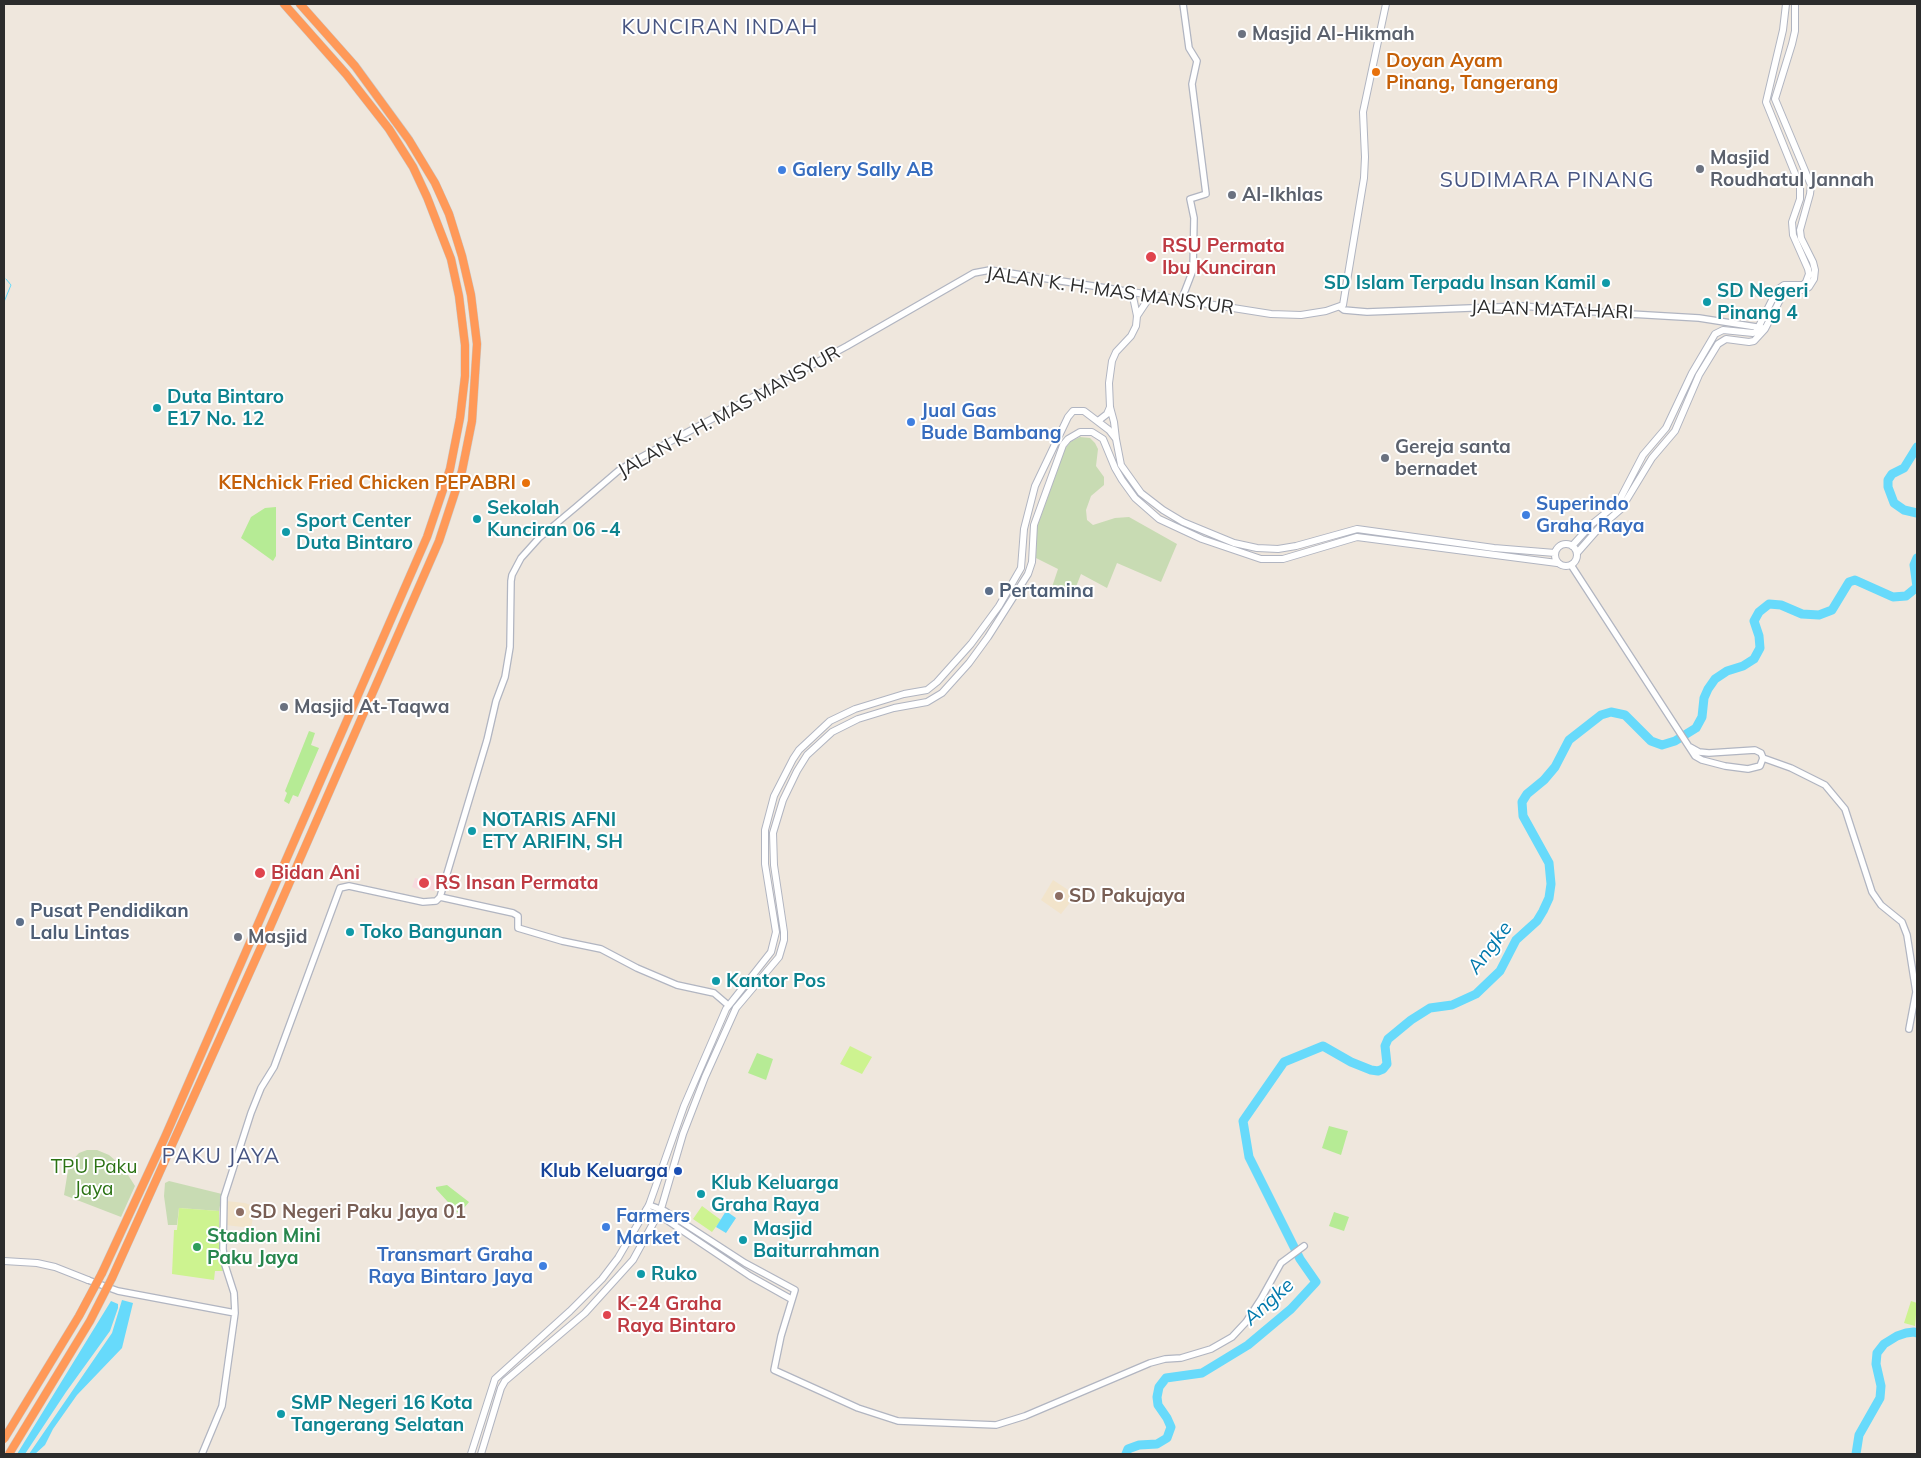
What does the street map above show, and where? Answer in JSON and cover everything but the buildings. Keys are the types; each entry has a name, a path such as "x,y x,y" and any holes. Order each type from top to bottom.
{"highway":[{"path":"4,1438 79,1316 102,1273 165,1137 427,537 442,494 457,435 465,376 464,345 459,296 451,259 438,223 413,167 377,113 346,74 284,4"},
{"path":"9,1454 90,1320 112,1278 198,1089 439,541 462,471 469,437 474,404 477,344 471,295 462,256 448,214 435,183 422,160 393,117 355,66 300,4"}],"main road":[{"path":"1340,307 1344,301 1364,178 1363,112 1386,4"},
{"path":"480,1454 502,1384 585,1313 612,1286 633,1260 659,1212 681,1140 696,1100 736,1008 779,957 784,940 784,932 774,865 773,833 783,800 797,771 807,755 832,732 858,719 894,708 927,702 942,693 969,663 1028,574 1032,562 1034,525 1063,445 1068,439 1080,432 1092,432 1103,439 1135,498 1159,519 1202,540 1261,559 1283,559 1357,537 1557,563 1566,567 1572,565 1576,560 1577,553 1618,503 1643,455 1666,428 1692,373 1715,334 1723,330 1756,332 1762,328 1777,290 1784,285 1803,285 1806,282 1809,274 1808,269 1793,235 1792,222 1800,199 1800,186 1766,102 1783,30 1786,4"},
{"path":"1572,546 1592,524 1607,517 1624,505 1652,458 1675,431 1699,374 1718,344 1726,339 1754,341 1784,292 1788,290 1804,290 1812,283 1815,275 1813,262 1801,238 1800,230 1811,185 1775,99 1795,32 1795,4"},
{"path":"1783,30 1789,34 1795,32"},
{"path":"1780,41 1787,40 1792,44"},
{"path":"1787,155 1797,151"},
{"path":"1132,292 1137,316 1136,326 1131,336 1116,352 1112,360 1109,383 1110,407 1114,422 1119,468 1142,493 1163,510 1183,522 1234,543 1257,548 1278,549 1296,546 1357,529 1494,548 1555,553"},
{"name":"JALAN K. H. MAS MANSYUR","path":"1132,292 1271,314 1301,315 1340,307"},
{"path":"1137,316 1147,302 1149,295"},
{"path":"1098,421 1107,414 1110,407"},
{"path":"471,1454 495,1379 570,1311 612,1268 648,1207 684,1106 728,1005 771,952 776,932 765,864 766,830 774,796 793,759 799,750 830,721 855,709 904,694 926,690 937,682 971,644 999,606 1021,568 1024,529 1035,486 1068,417 1074,411 1084,411 1098,421 1116,439"},
{"path":"1035,486 1046,490"},
{"path":"1357,529 1357,537"},
{"path":"1557,563 1555,553 1563,545 1572,546 1577,553"},
{"path":"651,1197 652,1201 656,1204 663,1201"},
{"path":"4,1261 55,1267 88,1280"}],"street":[{"path":"1181,300 1193,270 1194,218 1190,198 1206,194 1192,84 1197,61 1189,48 1183,4"},
{"name":"JALAN K. H. MAS MANSYUR","path":"440,897 487,740 496,701 505,677 510,647 512,575 527,551 576,507 618,472 641,456 847,346 974,273 990,270 1132,292"},
{"name":"JALAN MATAHARI","path":"1340,307 1344,310 1367,312 1523,306 1699,318 1762,328"},
{"path":"1572,565 1695,756 1702,760 1738,768 1755,768 1762,761"},
{"path":"1689,746 1698,752 1709,753 1754,750 1761,753 1762,761"},
{"path":"1762,761 1783,765 1808,775 1825,785 1841,802 1850,821 1872,892 1881,905 1902,922 1907,935 1916,983 1916,992 1908,1029"},
{"path":"202,1454 222,1406 235,1314 234,1293 225,1265 223,1248 224,1197 255,1102 274,1067 338,890 341,887 349,886 423,902 436,901 440,897 513,913 518,916 518,928 562,941 601,949 637,968 676,985 714,993 728,1005"},
{"path":"775,939 784,940"},
{"path":"648,1207 794,1290 774,1366 774,1370 777,1373 858,1408 898,1421 996,1425 1025,1416 1150,1363 1165,1359 1181,1358 1211,1350 1232,1337 1246,1322 1262,1299 1281,1263 1303,1246"},
{"path":"659,1212 750,1276 791,1299"},
{"path":"88,1280 118,1291 235,1314"}],"shaded area":[{"name":"RS Insan Permata","path":"425,874 434,876 433,882 436,884 434,891 422,888 420,890 412,887 415,878 423,880"},
{"path":"1053,880 1076,895 1061,914 1041,900"},
{"name":"SD Negeri Paku Jaya 01","path":"226,1201 245,1203 255,1207 251,1228 225,1225"}],"green space":[{"path":"1080,437 1090,438 1095,443 1098,449 1096,466 1104,477 1104,485 1091,496 1086,510 1087,520 1093,525 1115,518 1129,517 1177,544 1161,582 1117,563 1107,588 1081,574 1072,597 1051,590 1058,569 1036,558 1037,527 1065,449 1070,442"},
{"path":"276,507 276,556 273,561 241,538 251,517 265,508"},
{"path":"309,731 315,733 311,745 319,748 298,797 293,795 289,804 284,801 287,793 285,791"},
{"path":"850,1046 872,1057 862,1074 840,1064"},
{"path":"757,1053 773,1059 766,1080 748,1073"},
{"path":"1329,1126 1348,1131 1341,1155 1322,1148"},
{"name":"TPU Paku Jaya","path":"87,1150 97,1150 109,1155 123,1167 135,1186 121,1217 64,1195 69,1164 79,1153"},
{"name":"TPU Paku Jaya","path":"169,1181 222,1194 219,1211 179,1208 177,1225 168,1225 164,1196 165,1183"},
{"path":"447,1185 469,1202 459,1214 436,1189 436,1187"},
{"path":"702,1206 721,1220 712,1232 693,1219"},
{"name":"Stadion Mini Paku Jaya","path":"179,1208 219,1211 220,1257 223,1271 215,1271 214,1280 172,1274 174,1230 177,1230"},
{"path":"1334,1212 1349,1217 1344,1231 1329,1226"},
{"path":"1911,1301 1917,1303 1915,1326 1904,1323"}],"water":[{"path":"726,1211 736,1218 726,1233 716,1227"},
{"path":"122,1300 133,1303 122,1348 77,1395 53,1429 45,1445 35,1454 29,1454 112,1333"},
{"path":"111,1301 118,1304 118,1308 110,1331 66,1392 25,1454 17,1454"}],"waterway":[{"path":"4,302 11,285 6,279"},
{"path":"1917,447 1904,468 1892,474 1888,480 1888,487 1894,503 1904,510 1917,513"},
{"name":"Angke","path":"1126,1454 1128,1449 1139,1445 1157,1444 1167,1438 1171,1427 1158,1405 1157,1397 1159,1387 1166,1378 1202,1373 1248,1345 1291,1309 1316,1282 1300,1259 1249,1157 1243,1121 1284,1062 1323,1046 1351,1062 1371,1070 1378,1071 1383,1069 1387,1064 1385,1046 1388,1039 1411,1020 1430,1008 1452,1005 1476,994 1500,971 1516,940 1537,921 1543,911 1549,898 1551,884 1549,863 1523,816 1522,802 1527,794 1544,780 1555,767 1569,740 1601,715 1611,712 1625,715 1651,741 1662,745 1675,741 1696,728 1702,717 1704,698 1715,679 1727,671 1743,666 1754,659 1760,648 1759,636 1754,621 1759,612 1769,604 1781,605 1802,614 1819,615 1832,610 1849,582 1855,580 1893,597 1906,596 1917,587 1914,565 1917,558"},
{"path":"1856,1454 1859,1435 1880,1398 1881,1386 1876,1364 1877,1353 1884,1344 1897,1336 1906,1333 1917,1333"}],"place":[{"name":"Masjid Al-Hikmah","path":"1242,34"},
{"name":"Doyan Ayam Pinang, Tangerang","path":"1376,72"},
{"name":"Masjid Roudhatul Jannah","path":"1700,169"},
{"name":"Galery Sally AB","path":"782,170"},
{"name":"Al-Ikhlas","path":"1232,195"},
{"name":"RSU Permata Ibu Kunciran","path":"1151,257"},
{"name":"SD Islam Terpadu Insan Kamil","path":"1606,283"},
{"name":"SD Negeri Pinang 4","path":"1707,302"},
{"name":"Duta Bintaro E17 No. 12","path":"157,408"},
{"name":"Jual Gas Bude Bambang","path":"911,422"},
{"name":"Gereja santa bernadet","path":"1385,458"},
{"name":"KENchick Fried Chicken PEPABRI","path":"526,483"},
{"name":"Superindo Graha Raya","path":"1526,515"},
{"name":"Sekolah Kunciran 06 -4","path":"477,519"},
{"name":"Sport Center Duta Bintaro","path":"286,532"},
{"name":"Pertamina","path":"989,591"},
{"name":"Masjid At-Taqwa","path":"284,707"},
{"name":"NOTARIS AFNI ETY ARIFIN, SH","path":"472,831"},
{"name":"Bidan Ani","path":"260,873"},
{"name":"RS Insan Permata","path":"424,883"},
{"name":"SD Pakujaya","path":"1059,896"},
{"name":"Pusat Pendidikan Lalu Lintas","path":"20,922"},
{"name":"Toko Bangunan","path":"350,932"},
{"name":"Masjid","path":"238,937"},
{"name":"Kantor Pos","path":"716,981"},
{"name":"Klub Keluarga","path":"678,1171"},
{"name":"Klub Keluarga Graha Raya","path":"701,1194"},
{"name":"SD Negeri Paku Jaya 01","path":"240,1212"},
{"name":"Farmers Market","path":"606,1227"},
{"name":"Masjid Baiturrahman","path":"743,1240"},
{"name":"Stadion Mini Paku Jaya","path":"197,1247"},
{"name":"Transmart Graha Raya Bintaro Jaya","path":"543,1266"},
{"name":"Ruko","path":"641,1274"},
{"name":"K-24 Graha Raya Bintaro","path":"607,1315"},
{"name":"SMP Negeri 16 Kota Tangerang Selatan","path":"281,1414"}],"district":[{"name":"KUNCIRAN INDAH","path":"720,28"},
{"name":"SUDIMARA PINANG","path":"1547,181"},
{"name":"PAKU JAYA","path":"221,1157"}]}
